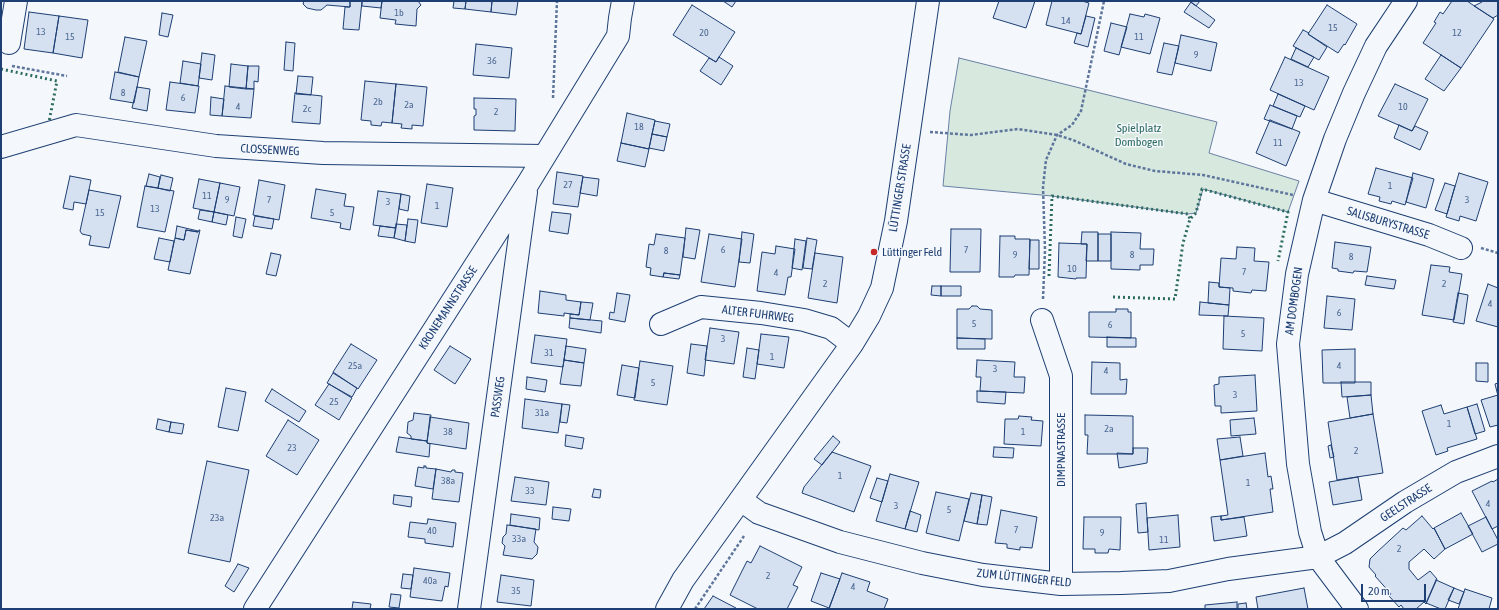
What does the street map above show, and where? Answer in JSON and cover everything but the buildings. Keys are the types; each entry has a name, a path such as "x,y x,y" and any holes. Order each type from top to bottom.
{"street":[{"path":"10,43 16,1"},
{"name":"KRONEMANNSTRASSE","path":"255,609 526,185 618,36 623,1"},
{"name":"LÜTTINGER STRASSE","path":"667,609 683,580 852,344 869,316 882,288 896,221 928,1"},
{"name":"AM DOMBOGEN","path":"1357,609 1318,557 1310,532 1298,464 1288,344 1297,274 1314,200 1335,139 1357,86 1376,46 1406,1"},
{"name":"CLOSSENWEG","path":"1,147 76,125 216,146 323,153 544,156"},
{"name":"PASSWEG","path":"469,609 526,185"},
{"name":"SALISBURYSTRASSE","path":"1314,200 1429,235 1461,248"},
{"name":"ALTER FUHRWEG","path":"662,324 701,307 761,313 804,320 831,328 852,344"},
{"name":"DIMPNASTRASSE","path":"1042,320 1061,376 1061,584"},
{"name":"GEELSTRASSE","path":"1318,557 1345,543 1405,502 1456,472 1498,456"},
{"name":"ZUM LÜTTINGER FELD","path":"741,500 759,513 840,542 922,563 983,575 1061,584 1121,583 1169,580 1228,569 1318,557"}],"path":[{"path":"552,102 557,1"},
{"path":"1042,320 1045,280 1043,187 1046,160 1057,135 1072,125 1081,111 1104,1"},
{"path":"10,43 6,64 67,76"},
{"path":"928,132 971,135 1018,129 1057,135 1073,140 1126,164 1155,171 1203,175 1314,200"},
{"path":"695,609 759,513"}],"green space":[{"name":"Spielplatz Dombogen","path":"959,58 1217,122 1209,153 1299,181 1288,212 1203,189 1196,213 1188,214 1052,196 943,186 950,111"}],"hedge":[{"path":"1,69 57,81 49,122"},
{"path":"1113,297 1175,299 1183,243 1190,219 1196,213 1202,189 1288,212 1278,261"},
{"path":"1049,276 1052,196 1188,214 1190,219"}],"place":[{"name":"Lüttinger Feld","path":"874,252"}]}
